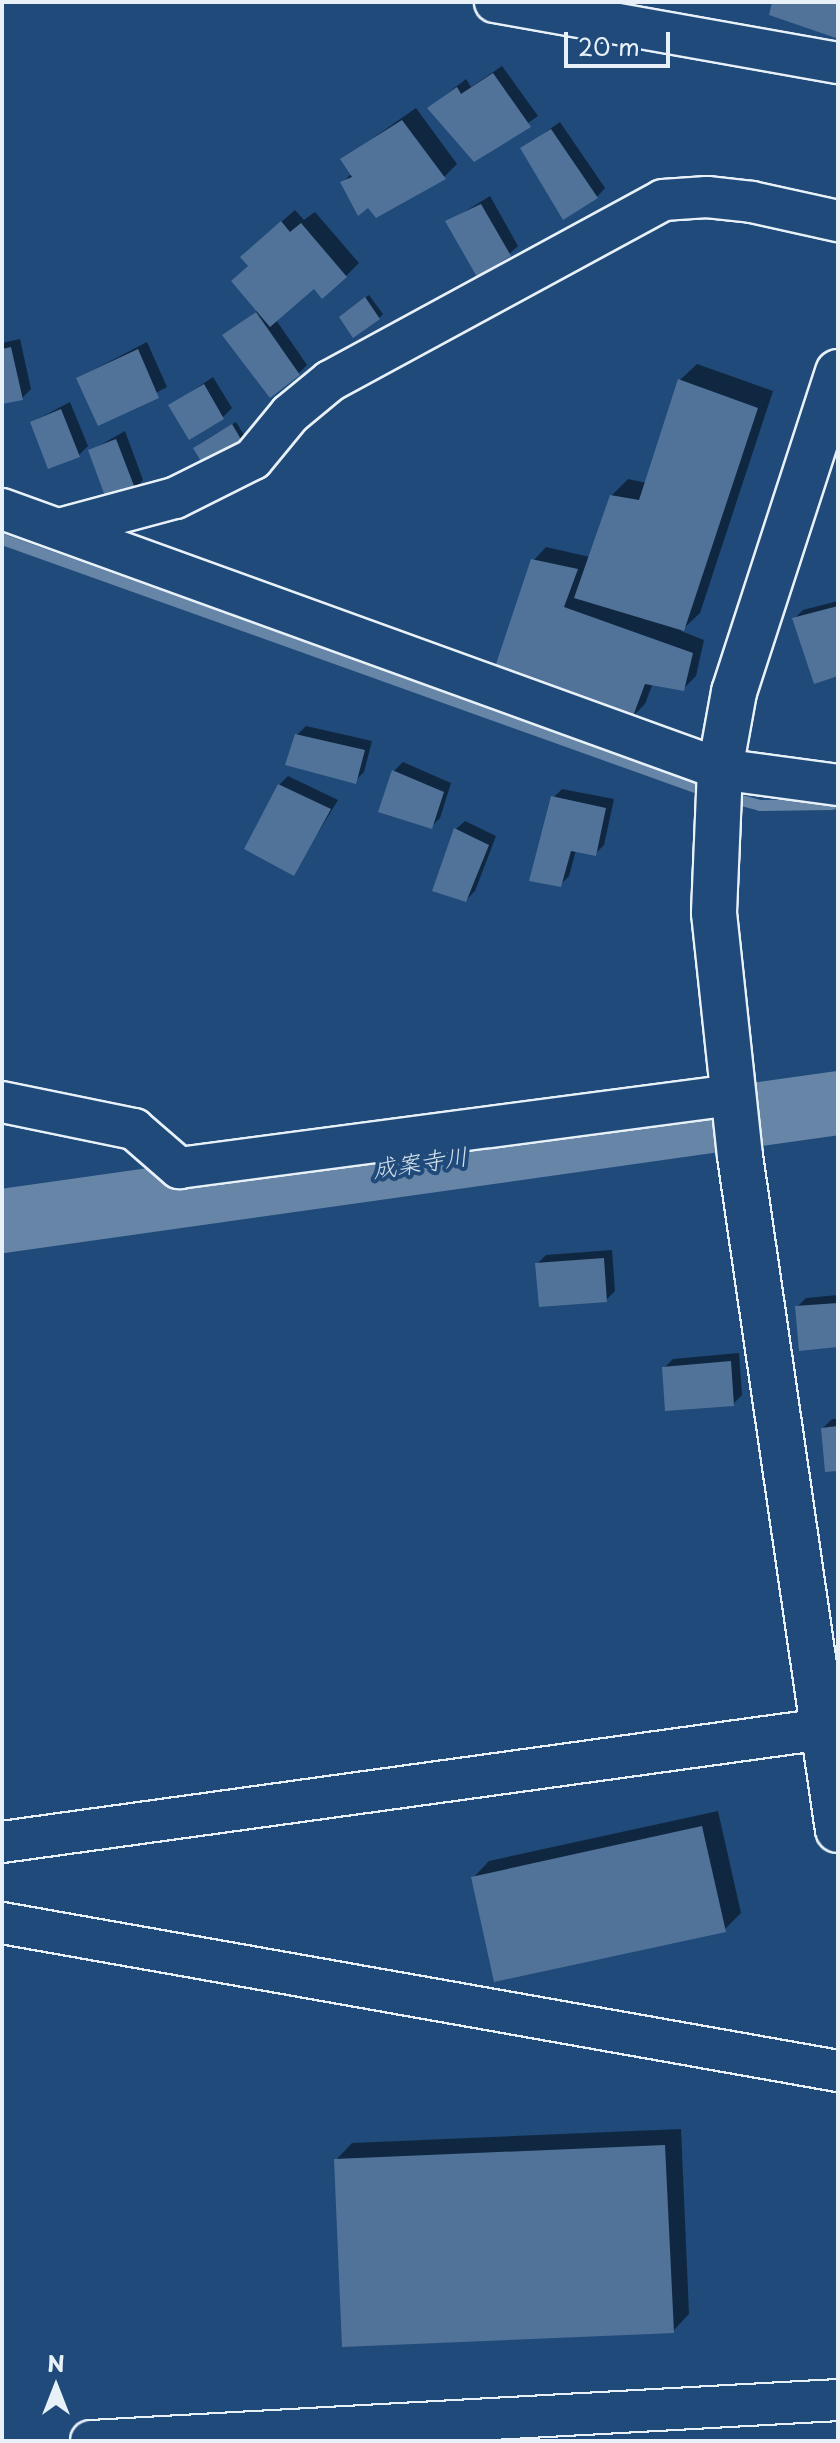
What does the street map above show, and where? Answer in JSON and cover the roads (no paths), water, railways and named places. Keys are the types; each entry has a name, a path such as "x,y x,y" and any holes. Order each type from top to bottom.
{"street":[{"path":"495,2 838,63"},
{"path":"59,529 175,498 253,459 290,414 330,381 663,200 707,197 752,202 838,221"},
{"path":"838,372 734,692 720,769 714,913 740,1156 830,1728 838,1830"},
{"path":"2,509 720,769 838,785"},
{"path":"2,1102 134,1129 179,1168 732,1095"},
{"path":"2,1842 830,1728"},
{"path":"2,1923 838,2071"},
{"path":"91,2441 838,2400"}],"waterway":[{"path":"2,539 709,792"},
{"path":"726,796 760,805 832,804"},
{"name":"成案寺川","path":"2,1221 838,1103"}]}
